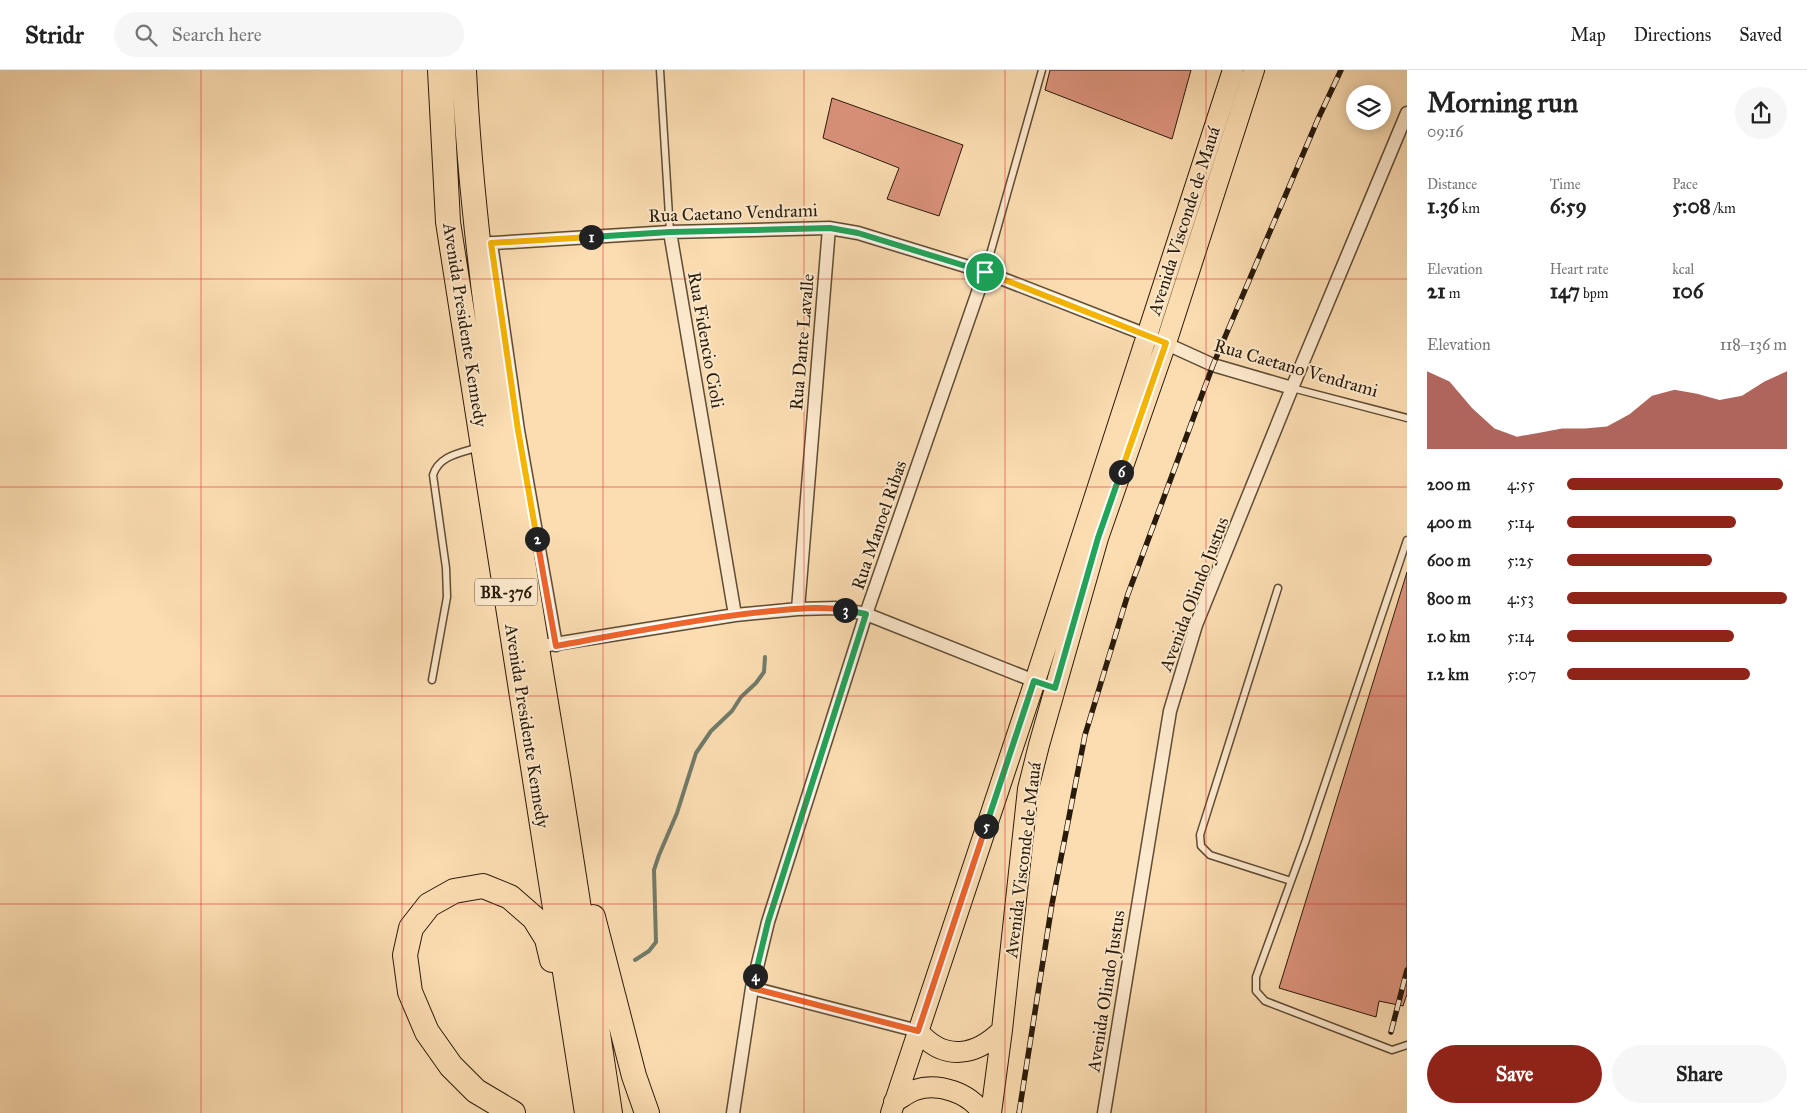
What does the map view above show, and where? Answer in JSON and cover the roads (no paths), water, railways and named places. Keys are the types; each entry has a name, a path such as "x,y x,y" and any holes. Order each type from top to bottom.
{"highway":[{"name":"Avenida Presidente Kennedy","path":"440,70 448,222 587,1113"},
{"name":"Avenida Presidente Kennedy","path":"464,70 466,122 484,244 495,375 546,646 549,720 610,1113"},
{"path":"549,720 575,845 634,1076 647,1113"},
{"path":"513,1113 476,1091 451,1066 427,1032 410,992 405,955 411,928 429,905 454,891 483,886 510,897 534,918 547,939 579,1068"}],"main road":[{"name":"Avenida Visconde de Mauá","path":"893,1107 1233,70"},
{"name":"Avenida Visconde de Mauá","path":"991,1113 1002,1030 1028,789 1098,538 1166,343 1254,70"},
{"path":"918,1031 934,1046 957,1052 974,1050 990,1042 1002,1030"},
{"path":"893,1107 916,1090 940,1088 964,1095 982,1113"}],"street":[{"name":"Avenida Olindo Justus","path":"1104,1113 1170,710 1196,625 1292,388 1407,113"},
{"name":"Rua Caetano Vendrami","path":"484,244 670,232 830,228 858,233 985,272 1147,335 1213,365 1292,388"},
{"name":"Rua Dante Lavalle","path":"798,609 809,458 830,228"},
{"name":"Rua Fidencio Cioli","path":"670,232 735,615"},
{"name":"Rua Manoel Ribas","path":"733,1113 752,988 768,922 866,614 985,272"},
{"path":"546,646 735,615 798,609 836,608 866,614 1055,688"},
{"path":"752,988 918,1031"}],"lane":[{"name":"Rua Fidencio Cioli","path":"660,70 670,232"},
{"name":"Rua Manoel Ribas","path":"985,272 1042,70"},
{"name":"Rua Caetano Vendrami","path":"1292,388 1407,418"},
{"path":"432,680 447,597 446,568 433,474 436,465 444,459 483,446"},
{"path":"1407,540 1291,881 1256,977 1256,991 1264,1001 1392,1050 1407,1045"},
{"path":"1278,588 1200,835 1201,846 1210,855 1291,881"}],"waterway":[{"path":"635,960 649,951 656,942 654,870 677,813 696,753 711,731 732,711 741,697 756,683 764,672 765,657"}],"railway":[{"path":"1019,1113 1052,904 1085,735 1128,594 1213,365 1318,119 1341,70"},
{"path":"1391,1032 1407,970"}]}
